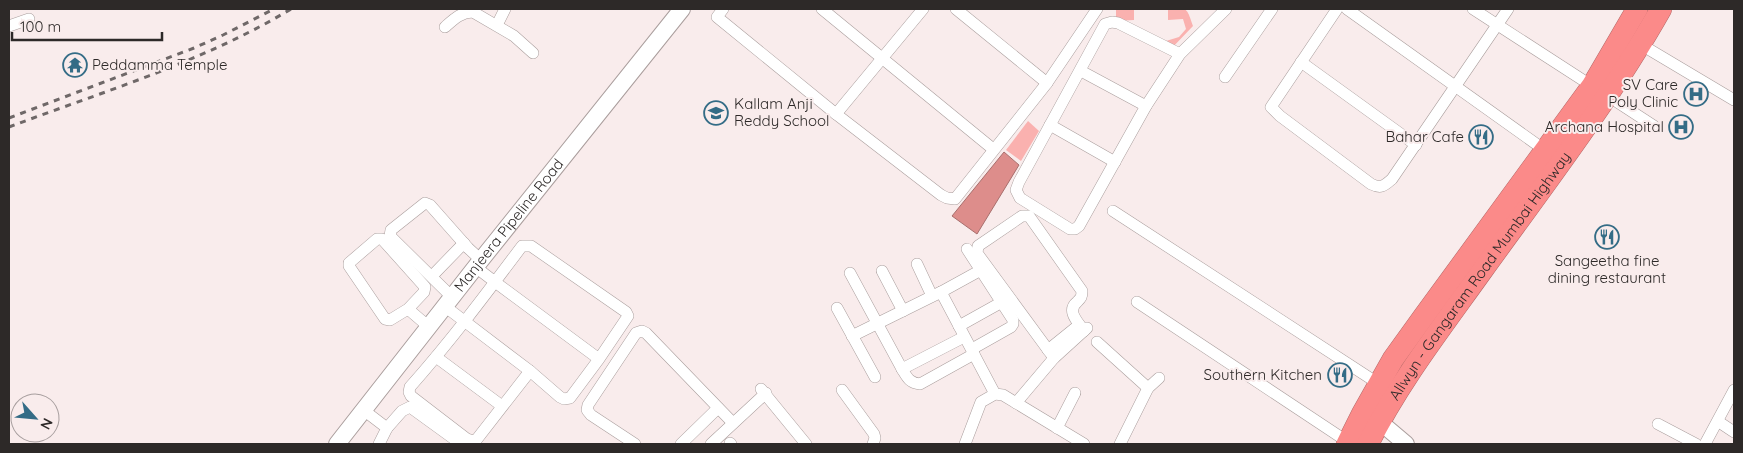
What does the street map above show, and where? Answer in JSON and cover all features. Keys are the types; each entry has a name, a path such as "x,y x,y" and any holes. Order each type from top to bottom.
{"highway":[{"name":"Allwyn - Gangaram Road Mumbai Highway","path":"1354,444 1379,384 1394,360 1455,290 1600,91 1636,9"},
{"name":"Allwyn - Gangaram Road Mumbai Highway","path":"1354,444 1380,422 1455,290 1546,151 1640,44 1661,9"}],"main road":[{"name":"Manjeera Pipeline Road","path":"346,439 370,415 481,266 682,9"},
{"name":"Manjeera Pipeline Road","path":"481,266 692,9"},
{"name":"Manjeera Pipeline Road","path":"346,439 429,327 452,304"},
{"path":"1380,422 1406,444"}],"street":[{"path":"497,25 505,9"},
{"path":"723,9 717,17 836,114 946,198 955,198 1047,83 1090,11"},
{"path":"822,9 993,149"},
{"path":"836,114 923,9"},
{"path":"956,9 1047,83"},
{"path":"1180,54 1118,23 1106,24 1016,190 1020,198 1070,229 1075,229 1079,226 1146,106 1180,54 1226,9"},
{"path":"1226,77 1272,9"},
{"path":"1337,9 1271,107 1280,116 1371,184 1378,187 1384,187 1392,179 1508,9"},
{"path":"1347,9 1546,151"},
{"path":"1473,9 1654,126"},
{"path":"446,27 458,15 474,12 514,36 533,53"},
{"path":"1640,44 1734,100"},
{"path":"1301,62 1416,145"},
{"path":"1081,71 1146,106"},
{"path":"1050,125 1115,162"},
{"path":"530,371 477,439 473,440 468,439 411,396 409,392 410,386 436,357 464,321 495,282 522,246 530,246 626,312 628,316 599,359 570,398 564,399 560,397 530,371 464,321 432,276 390,236 391,230 425,203 430,205 464,243 495,282 599,359"},
{"path":"1114,211 1379,384"},
{"path":"1016,403 1051,354 1084,328 1072,315 1071,310 1074,304 1081,298 1082,291 1029,216 1022,216 978,246 977,253 1051,354"},
{"path":"377,238 382,239 425,287 424,292 408,309 390,320 385,319 349,266 349,263 377,238"},
{"path":"432,276 464,243"},
{"path":"850,273 908,379 920,384 973,352 1013,324 1013,320 1002,302 967,249"},
{"path":"917,264 962,331 995,394"},
{"path":"882,270 903,311"},
{"path":"852,336 981,270"},
{"path":"902,368 962,331 1002,302"},
{"path":"1138,302 1354,444"},
{"path":"837,308 875,377"},
{"path":"408,309 429,327"},
{"path":"635,444 590,415 587,410 588,405 636,333 642,331 732,423"},
{"path":"1097,342 1148,388"},
{"path":"436,357 502,406"},
{"path":"1120,444 1148,388 1159,378"},
{"path":"842,390 874,434 873,444"},
{"path":"1705,444 1719,422 1734,390"},
{"path":"711,444 764,391 806,444"},
{"path":"1057,428 1075,393"},
{"path":"965,444 981,402 995,394 1003,395 1084,444"},
{"path":"379,444 387,428 402,411 410,407 461,444"},
{"path":"681,444 718,408"},
{"path":"370,415 387,428"},
{"path":"1719,422 1734,432"},
{"path":"1658,424 1696,444"}],"shaded area":[{"path":"1116,9 1134,9 1134,20 1116,21"},
{"path":"1168,9 1185,10 1193,26 1169,51 1166,41 1179,37 1186,29 1183,19 1168,20"},
{"path":"1028,121 1039,131 1021,161 1006,150"},
{"path":"1004,152 1019,165 977,234 952,216"}],"railway":[{"path":"9,118 194,48 274,9"},
{"path":"9,127 189,60 258,28 291,9"}],"place":[{"name":"Peddamma Temple","path":"75,65"},
{"name":"SV Care Poly Clinic","path":"1696,94"},
{"name":"Kallam Anji Reddy School","path":"716,113"},
{"name":"Archana Hospital","path":"1681,127"},
{"name":"Bahar Cafe","path":"1481,137"},
{"name":"Sangeetha fine dining restaurant","path":"1607,237"},
{"name":"Southern Kitchen","path":"1340,375"}]}
